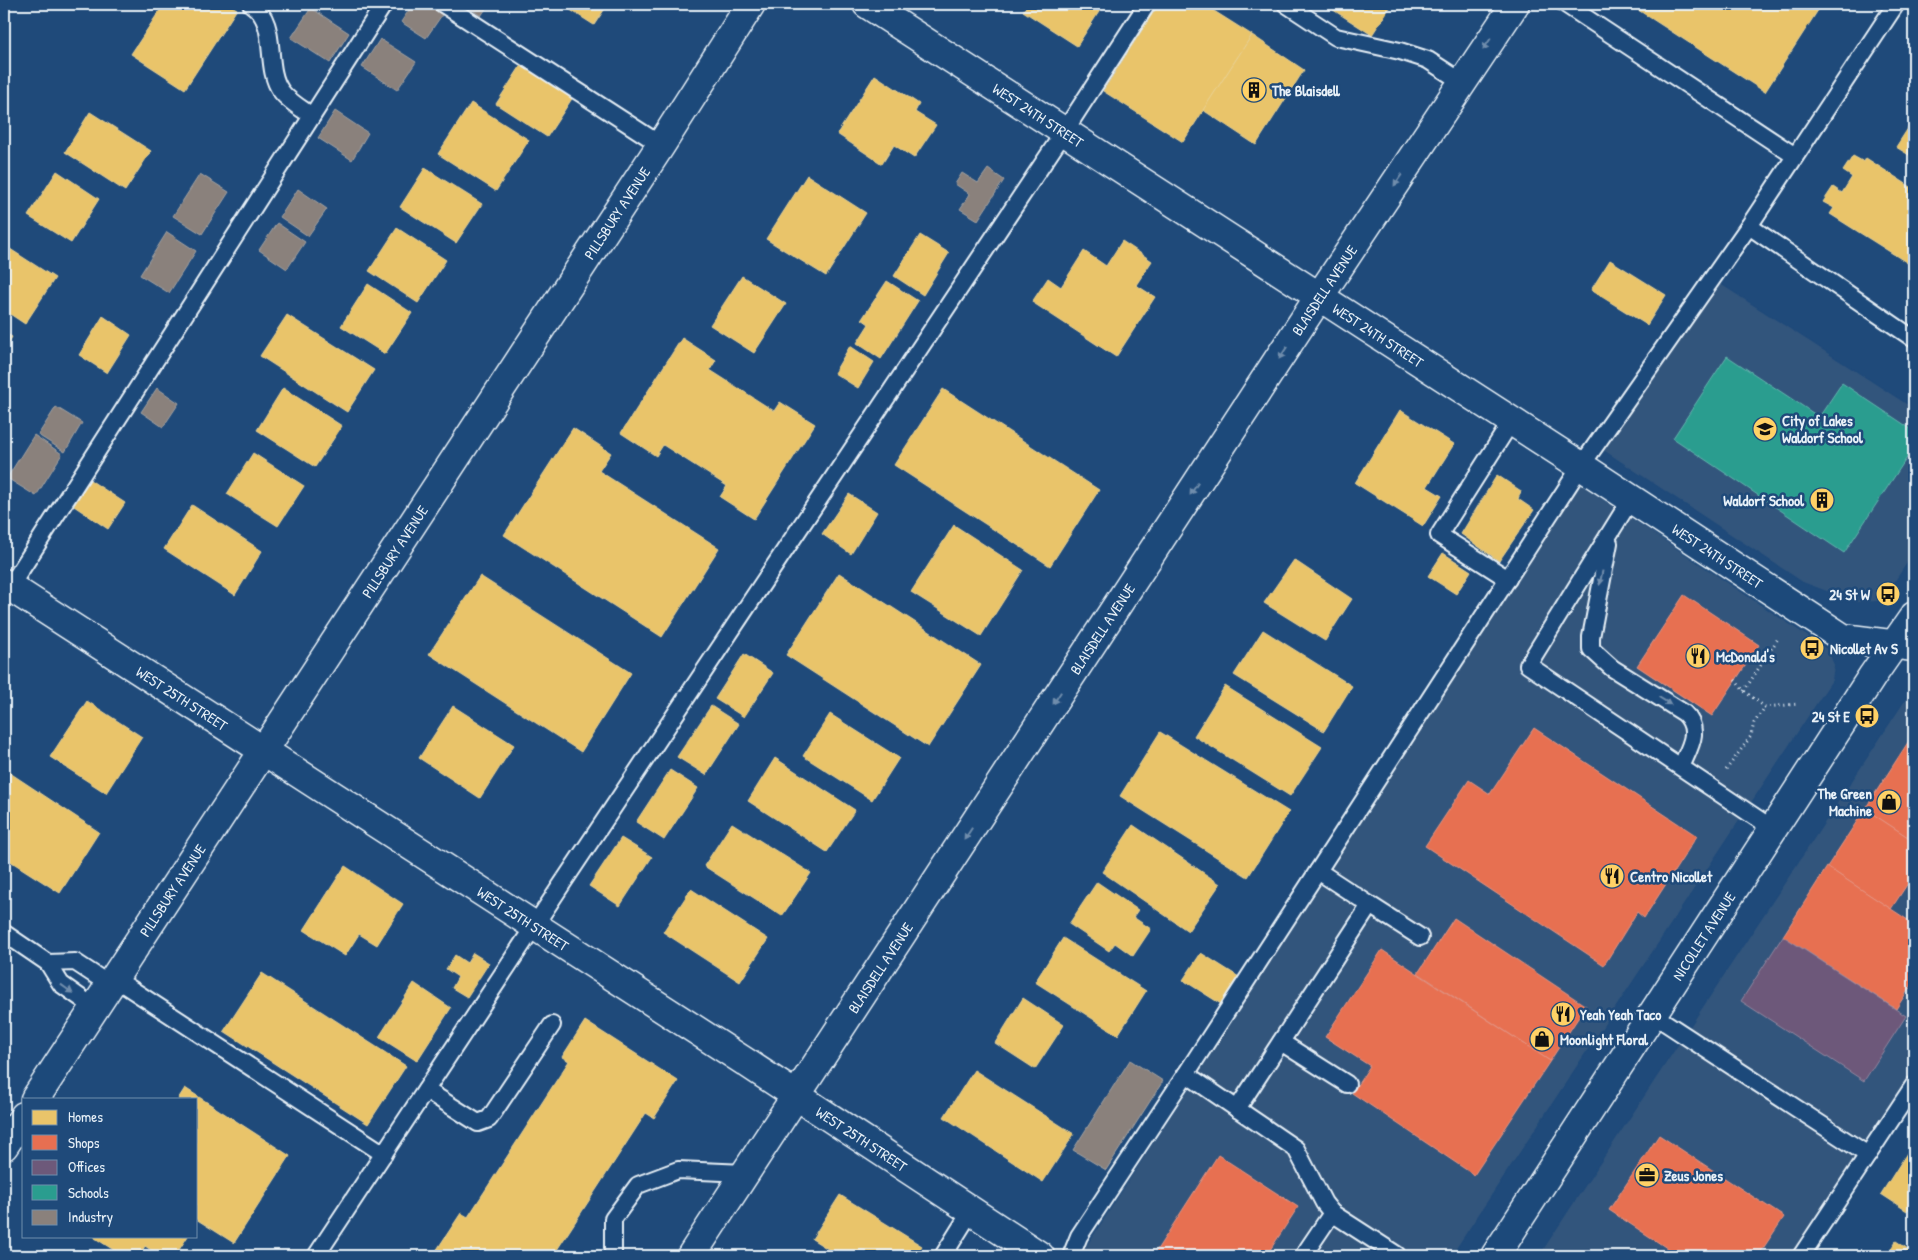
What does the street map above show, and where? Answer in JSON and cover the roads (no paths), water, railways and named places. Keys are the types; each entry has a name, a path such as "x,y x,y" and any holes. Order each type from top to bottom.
{"street":[{"name":"PILLSBURY AVENUE","path":"36,1098 751,4"},
{"name":"WEST 24TH STREET","path":"867,4 1581,466 1843,638 1905,645"},
{"name":"BLAISDELL AVENUE","path":"691,1256 1319,297 1514,4"},
{"name":"WEST 25TH STREET","path":"6,589 263,751 796,1095 1040,1256"},
{"name":"NICOLLET AVENUE","path":"1494,1256 1873,675 1905,645 1914,616"},
{"path":"4,1146 22,1119"}],"lane":[{"path":"251,4 256,7 266,20 276,81 282,92 312,116"},
{"path":"6,589 384,4"},
{"path":"443,4 661,144"},
{"path":"316,1256 1064,132 1147,4"},
{"path":"1286,4 1336,37 1400,51 1428,60 1462,82"},
{"path":"1565,4 1795,156"},
{"path":"1070,1256 1079,1236 1581,466 1749,226 1896,4"},
{"path":"1749,226 1914,338"},
{"path":"1508,578 1439,535 1511,422"},
{"path":"1631,499 1528,664 1773,830"},
{"path":"1612,531 1600,580 1590,637 1591,649 1612,668 1684,713 1692,720 1694,736 1681,767"},
{"path":"1318,871 1420,937"},
{"path":"1236,1108 1370,905"},
{"path":"4,933 48,963 61,984 95,1008"},
{"path":"48,963 75,962 112,982 384,1154"},
{"path":"1652,1014 1868,1155"},
{"path":"426,1090 478,1123 489,1119 552,1025"},
{"path":"1281,1042 1347,1084"},
{"path":"1186,1074 1296,1148 1324,1202 1332,1212 1397,1256"},
{"path":"1801,1256 1914,1085"},
{"path":"613,1256 613,1219 638,1185 678,1170 746,1173"},
{"path":"943,1256 971,1211"},
{"path":"1303,1256 1332,1212"}],"place":[{"name":"The Blaisdell","path":"1254,90"},
{"name":"City of Lakes Waldorf School","path":"1765,429"},
{"name":"Waldorf School","path":"1822,500"},
{"name":"24 St W","path":"1888,594"},
{"name":"Nicollet Av S","path":"1812,648"},
{"name":"McDonald's","path":"1698,656"},
{"name":"24 St E","path":"1867,716"},
{"name":"The Green Machine","path":"1889,802"},
{"name":"Centro Nicollet","path":"1612,876"},
{"name":"Yeah Yeah Taco","path":"1563,1014"},
{"name":"Moonlight Floral","path":"1542,1039"},
{"name":"Zeus Jones","path":"1647,1175"}]}
